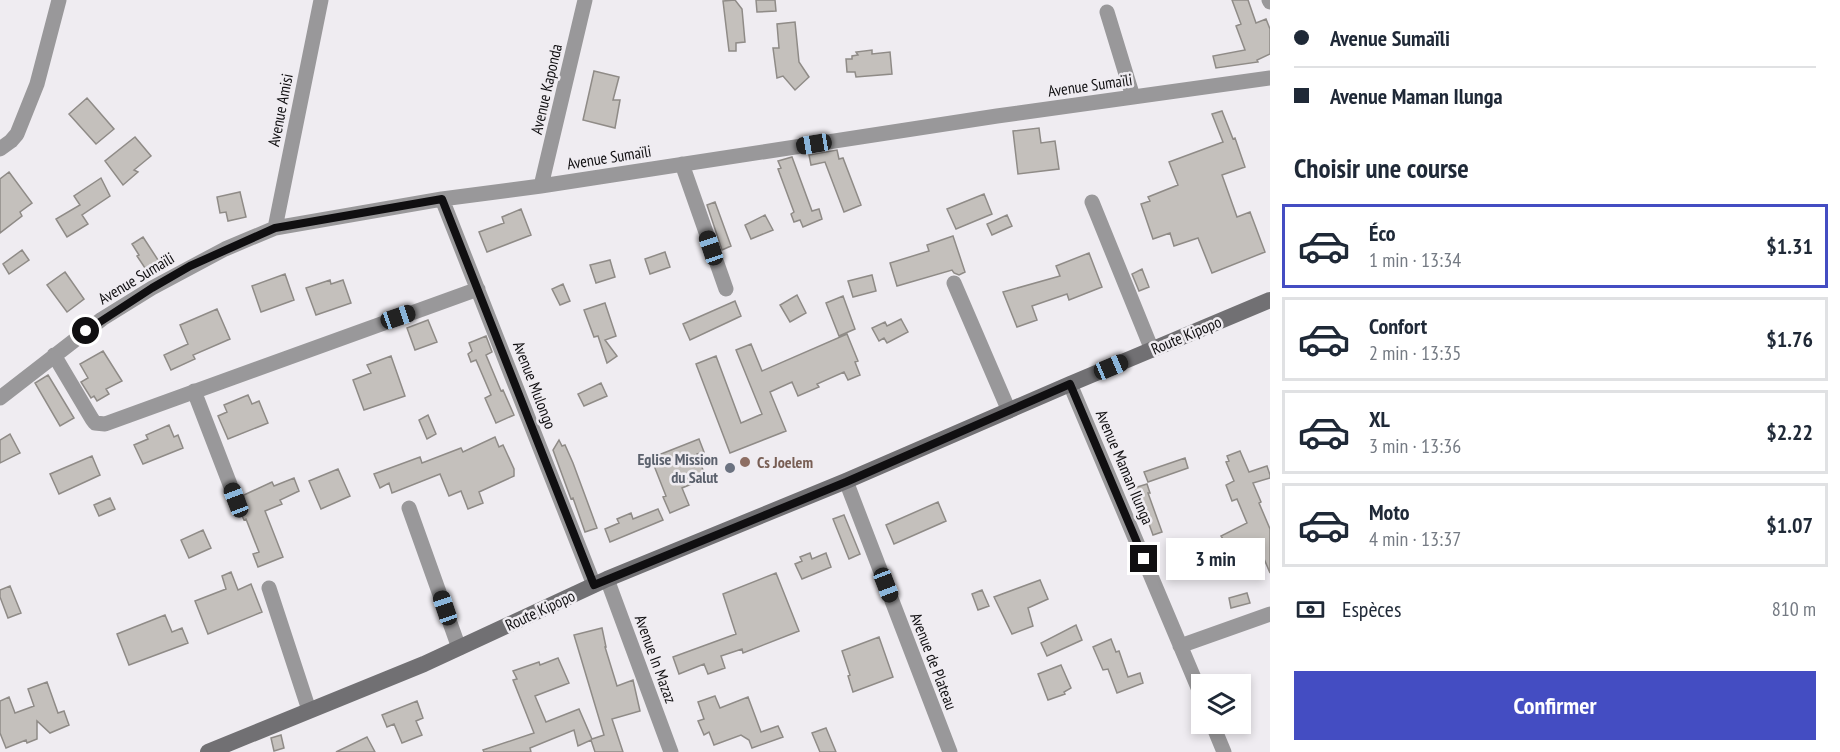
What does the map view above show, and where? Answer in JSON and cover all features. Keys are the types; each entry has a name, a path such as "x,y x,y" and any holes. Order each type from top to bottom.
{"main road":[{"name":"Route Kipopo","path":"208,752 424,664 600,582 846,482 1270,300"}],"street":[{"path":"0,149 17,134 37,84 59,0"},
{"name":"Avenue Amisi","path":"275,228 321,0"},
{"name":"Avenue Kaponda","path":"541,186 585,0"},
{"path":"1107,12 1133,97"},
{"name":"Avenue Sumaïli","path":"0,398 102,319 152,288 225,249 275,228 442,199 1270,78"},
{"path":"682,164 726,289"},
{"name":"Avenue Mulongo","path":"442,199 600,582"},
{"path":"1092,202 1152,350"},
{"path":"954,283 1009,411"},
{"path":"54,355 95,423 109,424 478,289"},
{"name":"Avenue Maman Ilunga","path":"1070,384 1192,674"},
{"path":"194,391 236,500"},
{"name":"Avenue de Plateau","path":"846,482 950,752"},
{"path":"409,508 459,648"},
{"name":"Avenue In Mazaz","path":"600,582 671,752"},
{"path":"269,588 309,710"},
{"path":"1180,646 1270,614"},
{"path":"1217,734 1224,752"}],"building":[{"path":"735,0 742,9 745,42 736,43 736,51 729,51 723,1"},
{"path":"756,0 775,0 776,11 757,12"},
{"path":"1232,0 1248,0 1256,23 1266,19 1270,29 1270,54 1257,60 1258,62 1216,68 1213,56 1245,50 1236,26 1241,24"},
{"path":"795,22 799,62 809,77 795,90 783,76 777,78 773,48 779,48 777,24"},
{"path":"872,50 872,54 890,52 892,74 856,77 855,72 847,72 846,59 852,59 852,56 858,55 856,52"},
{"path":"594,71 619,77 613,100 620,100 615,128 583,120"},
{"path":"87,98 114,129 96,144 69,114"},
{"path":"1222,111 1245,167 1222,175 1237,217 1250,212 1265,252 1212,273 1198,238 1174,246 1170,233 1153,239 1141,204 1150,201 1148,197 1178,185 1169,162 1223,142 1212,114"},
{"path":"1039,128 1041,143 1055,141 1059,169 1018,174 1013,131"},
{"path":"135,137 151,156 134,170 138,172 123,185 105,161"},
{"path":"837,150 839,159 843,158 861,205 844,212 825,162 811,165 809,155"},
{"path":"792,157 812,211 819,209 822,219 803,227 800,220 794,222 791,214 794,212 778,169 781,168 778,161"},
{"path":"9,172 32,203 20,212 22,216 0,233 0,179"},
{"path":"101,178 110,196 82,215 88,224 67,237 56,219 80,205 74,196"},
{"path":"240,192 246,217 228,221 226,212 220,213 217,197"},
{"path":"984,194 992,214 956,229 947,209"},
{"path":"715,202 731,246 722,250 707,205"},
{"path":"521,209 531,235 487,252 479,232 504,223 502,217"},
{"path":"765,215 773,230 751,239 745,225"},
{"path":"1007,215 1012,226 992,235 987,224"},
{"path":"953,236 965,272 959,275 952,270 897,286 890,263 929,251 927,245"},
{"path":"143,237 160,263 147,271 132,244"},
{"path":"22,250 29,260 9,274 3,264"},
{"path":"665,252 670,267 650,274 645,259"},
{"path":"1089,253 1102,287 1069,300 1067,294 1032,306 1037,320 1017,327 1003,292 1060,276 1056,266"},
{"path":"610,260 615,277 596,283 590,265"},
{"path":"1142,269 1149,287 1139,291 1132,274"},
{"path":"65,272 84,299 67,312 47,285"},
{"path":"285,274 294,300 261,312 252,286"},
{"path":"872,275 876,291 853,297 848,281"},
{"path":"330,280 331,284 343,280 351,303 316,315 306,288"},
{"path":"563,284 570,301 560,305 552,289"},
{"path":"797,295 806,313 790,322 780,305"},
{"path":"843,296 855,329 839,336 826,303"},
{"path":"735,301 741,316 690,340 683,324"},
{"path":"605,303 616,336 605,340 617,356 607,363 598,336 594,337 584,310"},
{"path":"217,309 230,339 193,355 195,359 171,370 164,355 188,344 180,325"},
{"path":"901,319 908,332 887,343 884,338 879,341 872,328 885,322 887,326"},
{"path":"428,320 437,342 415,350 407,328"},
{"path":"847,334 858,361 855,362 860,375 848,380 844,372 817,384 819,387 798,396 792,382 770,392 786,431 730,453 696,364 716,356 741,423 762,414 736,350 751,344 762,371"},
{"path":"486,336 492,352 486,355 514,415 496,423 485,398 491,395 476,360 471,362 468,354 472,351 469,343"},
{"path":"103,351 122,381 106,389 109,394 97,401 94,396 91,398 81,382 88,378 80,364"},
{"path":"391,356 405,396 364,410 353,380 371,373 367,365"},
{"path":"48,375 74,418 60,426 35,383"},
{"path":"601,383 607,396 584,406 578,394"},
{"path":"248,395 252,404 259,401 268,423 228,439 218,416 227,412 224,405"},
{"path":"428,415 436,434 427,439 419,420"},
{"path":"169,425 174,437 178,435 183,448 143,464 134,445 148,439 146,435"},
{"path":"10,434 20,453 0,463 0,440"},
{"path":"495,437 499,447 503,445 514,469 514,476 479,492 483,503 468,509 461,491 449,496 440,474 392,493 389,483 380,488 374,474 420,457 422,463 461,448 463,452"},
{"path":"699,439 704,452 697,454 706,478 682,488 689,505 670,513 651,458"},
{"path":"559,440 562,446 565,445 573,463 597,528 585,532 553,450"},
{"path":"1240,451 1249,472 1267,466 1270,475 1270,478 1253,483 1270,529 1270,573 1259,547 1218,566 1207,548 1223,539 1221,536 1247,523 1237,499 1232,501 1226,485 1234,481 1226,462 1229,461 1227,456"},
{"path":"92,456 100,475 59,494 50,474"},
{"path":"1185,458 1188,468 1148,482 1144,472"},
{"path":"338,469 350,496 321,509 309,481"},
{"path":"294,478 299,491 280,500 282,504 265,511 283,557 258,567 253,554 259,552 246,519 244,520 239,509 245,502 244,495 272,482 274,486"},
{"path":"1147,484 1162,532 1153,535 1134,488"},
{"path":"110,498 115,509 99,516 94,505"},
{"path":"938,502 946,521 894,544 886,525"},
{"path":"658,509 663,520 610,542 605,529 619,523 617,519 631,513 633,519"},
{"path":"844,515 860,554 849,559 833,519"},
{"path":"203,530 211,548 189,558 181,540"},
{"path":"810,553 812,559 826,553 831,567 802,579 795,564 802,561 800,557"},
{"path":"231,572 238,590 251,584 262,612 208,634 195,601 226,589 222,576"},
{"path":"776,573 799,631 743,653 742,649 721,656 725,668 708,674 704,664 679,674 673,657 736,634 723,594"},
{"path":"1040,580 1048,599 1028,608 1033,626 1012,634 994,597"},
{"path":"10,586 21,613 8,618 0,597 0,590"},
{"path":"982,590 989,606 978,610 972,594"},
{"path":"1247,593 1250,603 1231,608 1229,598"},
{"path":"165,615 172,632 182,628 188,643 129,665 117,634"},
{"path":"1076,625 1082,640 1047,656 1041,643"},
{"path":"602,628 605,647 617,686 633,680 640,711 612,719 623,752 595,752 591,740 578,746 574,730 530,748 531,752 484,752 483,750 534,733 513,680 517,679 513,671 558,658 569,683 535,696 546,722 579,709 592,739 604,735 574,635"},
{"path":"879,637 893,677 853,692 842,651"},
{"path":"1111,639 1116,652 1119,651 1128,677 1140,673 1143,683 1117,693 1108,669 1103,670 1093,647"},
{"path":"1061,665 1071,688 1064,692 1065,694 1048,700 1038,674"},
{"path":"47,682 58,713 64,711 69,725 50,733 37,721 37,739 27,743 26,740 6,748 0,733 0,701 9,697 15,713 34,706 28,689"},
{"path":"715,696 720,708 748,697 761,732 778,726 783,737 752,748 749,740 741,735 714,745 709,732 704,735 698,721 704,719 698,702"},
{"path":"417,701 423,718 416,721 422,735 402,743 394,724 387,727 382,715"},
{"path":"826,728 836,752 820,752 812,733"},
{"path":"281,735 284,748 274,751 271,738"},
{"path":"367,737 375,752 336,752"}],"place":[{"name":"Cs Joelem","path":"745,462"},
{"name":"Eglise Mission du Salut","path":"730,468"}],"route":[{"path":"86,331 190,266 275,228 442,199 594,585 846,482 1070,384 1144,559"}]}
